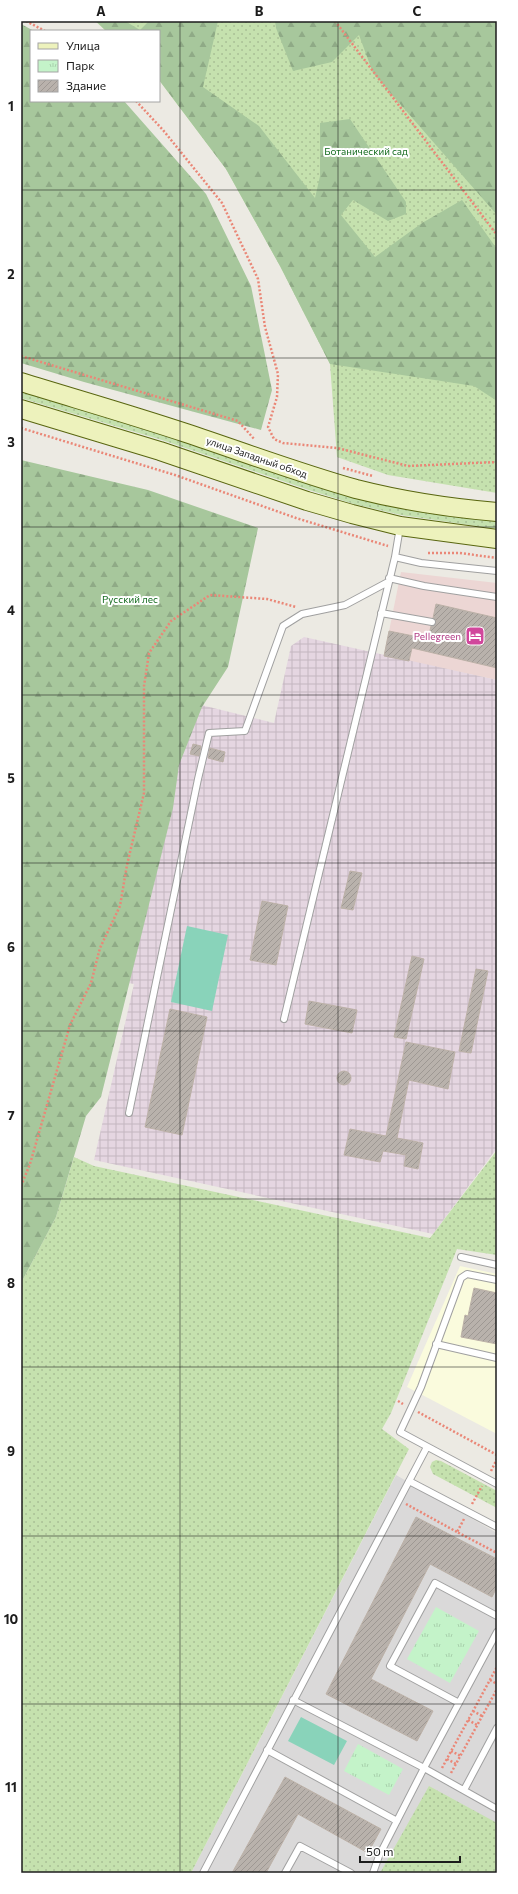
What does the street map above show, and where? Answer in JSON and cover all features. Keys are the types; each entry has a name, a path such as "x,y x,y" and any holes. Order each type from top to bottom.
{"main road":[{"name":"улица Западный обход","path":"21,382 166,426 314,477 405,500 497,512"},
{"path":"21,410 160,451 307,502 400,526 497,539"}],"lane":[{"path":"284,1019 395,557 400,526"},
{"path":"395,557 420,562 497,570"},
{"path":"129,1113 198,779 209,733 245,731 283,626 302,614 345,604 389,580 497,597"},
{"path":"381,613 432,622"},
{"path":"461,1257 497,1265"},
{"path":"497,1280 467,1274 461,1278 421,1387 400,1432 497,1484"},
{"path":"436,1344 497,1358"},
{"path":"202,1873 427,1447"},
{"path":"409,1481 497,1527"},
{"path":"459,1703 390,1666 435,1583 497,1616"},
{"path":"373,1873 424,1768 497,1632"},
{"path":"293,1700 424,1768 497,1809"},
{"path":"464,1790 497,1728"},
{"path":"267,1750 397,1821"},
{"path":"285,1873 300,1846 351,1873"}],"path":[{"path":"26,21 43,30"},
{"path":"335,21 497,235"},
{"path":"137,102 163,130 222,203 258,279 265,327 278,374 277,397 268,427 274,438 283,443 337,448 408,466 497,462"},
{"path":"21,356 238,421 255,440 262,442"},
{"path":"342,467 380,478"},
{"path":"21,1186 30,1164 70,1025 91,983 100,948 120,906 144,793 144,686 149,653 171,621 210,595 267,599 293,606 319,610"},
{"path":"398,1401 497,1455"},
{"path":"419,1413 421,1407"},
{"path":"399,1500 457,1532"},
{"path":"438,1776 497,1667"},
{"path":"490,1680 497,1684"},
{"path":"447,1781 497,1689"},
{"path":"473,1711 482,1716"},
{"path":"468,1720 478,1724"},
{"path":"451,1751 461,1756"},
{"path":"447,1759 456,1764"}],"shaded area":[{"path":"401,572 497,583 497,680 384,656"},
{"path":"304,637 497,680 497,1148 433,1234 94,1160 134,984 122,982 193,703 274,723 291,646"},
{"path":"460,1266 497,1274 497,1434 407,1387"},
{"path":"396,1475 497,1533 497,1873 191,1873"}],"green space":[{"name":"Ботанический сад","path":"95,21 497,21 497,493 388,475 337,457 330,364 280,266 226,169 160,81 160,30 105,30"},
{"path":"125,21 140,30 105,30 97,22"},
{"path":"149,21 218,21 203,87 259,126 315,198 320,176 320,123 350,119 406,202 406,214 388,221 353,200 341,215 375,257 422,223 462,200 497,249 497,401 474,386 330,364 280,266 226,169 160,81 160,30 140,30"},
{"path":"275,21 497,21 497,215 373,73 359,35 332,62 293,71 276,28"},
{"path":"21,24 32,30 30,30 30,102 125,102 206,194 251,286 272,390 261,430 84,382 21,363"},
{"path":"21,391 454,516 497,521 497,529 401,515 354,504 162,440 21,398"},
{"name":"Русский лес","path":"21,460 148,490 258,528 228,667 202,707 179,765 173,808 101,1097 86,1116 56,1217 21,1283"},
{"path":"187,926 228,935 212,1011 171,1002"},
{"path":"497,1150 497,1255 457,1249 391,1413 382,1429 409,1449 191,1873 21,1873 21,1283 56,1217 74,1157 94,1166 430,1238"},
{"path":"436,1460 441,1461 497,1491 497,1508 433,1474 430,1467 432,1462"},
{"path":"436,1607 479,1631 450,1683 407,1659"},
{"path":"301,1717 347,1741 334,1765 288,1741"},
{"path":"358,1744 403,1769 389,1795 344,1771"},
{"path":"429,1786 497,1823 497,1873 380,1873"}],"building":[{"path":"436,604 497,618 497,668 412,648 409,661 384,656 389,631 428,639 431,626 436,623 436,620 433,618"},
{"path":"193,744 201,746 199,756 190,754"},
{"path":"210,748 225,752 223,762 208,758"},
{"path":"350,871 362,873 353,910 341,908"},
{"path":"262,901 288,906 276,965 250,960"},
{"path":"412,956 424,959 406,1039 394,1037"},
{"path":"476,969 488,971 471,1053 459,1051"},
{"path":"309,1001 357,1010 352,1033 305,1024"},
{"path":"170,1009 207,1017 182,1135 145,1127"},
{"path":"406,1042 455,1052 448,1089 409,1080 397,1138 423,1143 418,1169 404,1166 406,1155 383,1151 380,1162 344,1155 350,1129 386,1136"},
{"path":"344,1071 349,1073 351,1078 349,1083 344,1085 339,1083 337,1078 339,1073"},
{"path":"474,1288 497,1293 497,1344 461,1337 465,1315 468,1316"},
{"path":"416,1517 497,1559 497,1587 492,1597 430,1564 371,1679 433,1711 417,1741 326,1694"},
{"path":"285,1777 381,1829 368,1853 298,1814 266,1873 232,1873"}],"place":[{"name":"Pellegreen","path":"475,636"}]}
